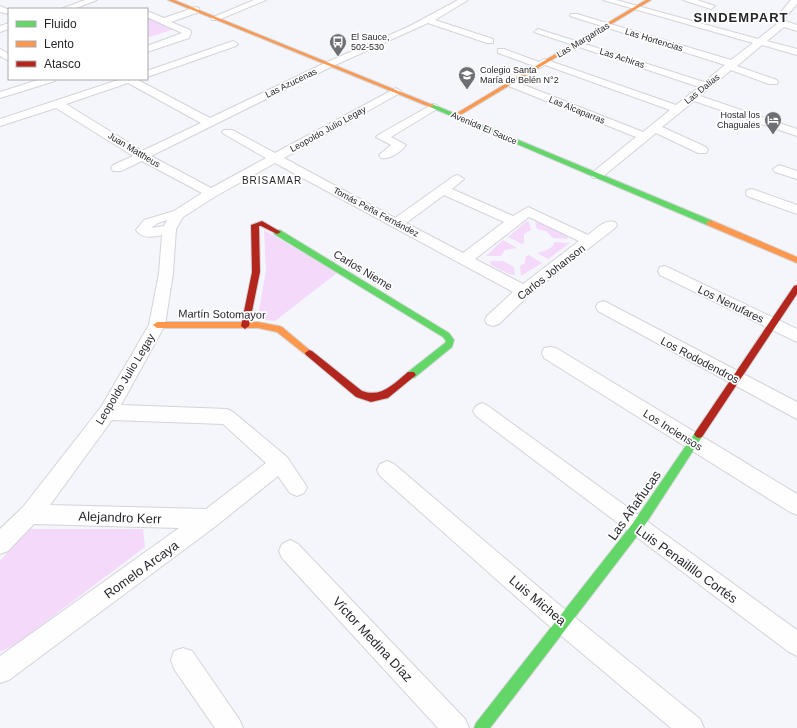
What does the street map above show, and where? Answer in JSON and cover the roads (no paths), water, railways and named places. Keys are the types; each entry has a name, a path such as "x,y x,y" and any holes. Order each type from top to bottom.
{"street":[{"path":"68,8 93,0"},
{"name":"Avenida El Sauce","path":"170,0 184,5 195,6 215,18 396,91 797,260"},
{"path":"215,18 262,0"},
{"path":"444,0 461,2"},
{"path":"607,0 797,52"},
{"name":"Las Margaritas","path":"455,116 649,0"},
{"path":"687,0 711,6"},
{"path":"702,14 720,0"},
{"name":"Las Dalias","path":"597,175 782,24 778,20 796,0"},
{"name":"Las Azucenas","path":"117,168 330,64 427,20 461,2"},
{"path":"164,21 195,6"},
{"path":"148,14 186,32 186,36 148,49"},
{"name":"Las Hortencias","path":"574,16 607,25 731,65 773,82"},
{"path":"427,20 490,41"},
{"path":"782,24 797,28"},
{"name":"Las Achiras","path":"538,32 706,86"},
{"path":"148,74 233,44"},
{"path":"501,51 677,109"},
{"path":"0,95 48,80"},
{"path":"0,123 128,80"},
{"path":"133,80 210,123"},
{"name":"Las Alcaparras","path":"510,83 644,136"},
{"name":"Leopoldo Julio Legay","path":"169,229 150,233 143,230 148,224 157,219 178,214 211,193 396,91"},
{"path":"692,97 797,133"},
{"name":"Juan Mattheus","path":"58,104 142,156 211,193"},
{"path":"384,155 400,145 382,137 433,107"},
{"path":"654,128 702,150"},
{"name":"Tomás Peña Fernández","path":"228,132 396,224 524,291"},
{"path":"779,169 797,175"},
{"path":"396,224 458,179"},
{"path":"444,190 512,221"},
{"path":"752,193 797,210"},
{"path":"465,259 512,221 528,211 590,241"},
{"name":"Leopoldo Julio Legay","path":"0,544 30,514 107,412 138,362 157,325 166,273 169,229 178,214"},
{"name":"Carlos Nieme","path":"245,326 256,272 255,225 262,223 446,335 450,340 449,345 385,395 371,398 360,394"},
{"name":"Carlos Johanson","path":"493,320 524,291 610,225"},
{"name":"Los Nenufares","path":"665,271 797,336"},
{"name":"Las Añañucas","path":"480,728 637,527 797,288"},
{"name":"Los Rododendros","path":"604,307 797,411"},
{"name":"Martín Sotomayor","path":"157,325 258,325 279,329 360,394"},
{"name":"Los Inciensos","path":"550,354 797,505"},
{"name":"Luis Penailillo Cortés","path":"482,411 797,644"},
{"path":"107,412 227,416 280,463 298,487"},
{"name":"Romelo Arcaya","path":"0,671 209,519 280,463"},
{"name":"Luis Michea","path":"387,470 563,621 691,728"},
{"name":"Alejandro Kerr","path":"30,514 209,519"},
{"name":"Víctor Medina Díaz","path":"290,551 456,728"},
{"path":"183,660 230,728"}],"place":[{"name":"El Sauce, 502-530","path":"338,57"},
{"name":"Colegio Santa María de Belén N°2","path":"467,90"},
{"name":"Hostal los Chaguales","path":"773,135"}],"district":[{"name":"SINDEMPART","path":"741,17"},
{"name":"BRISAMAR","path":"272,180"}]}
